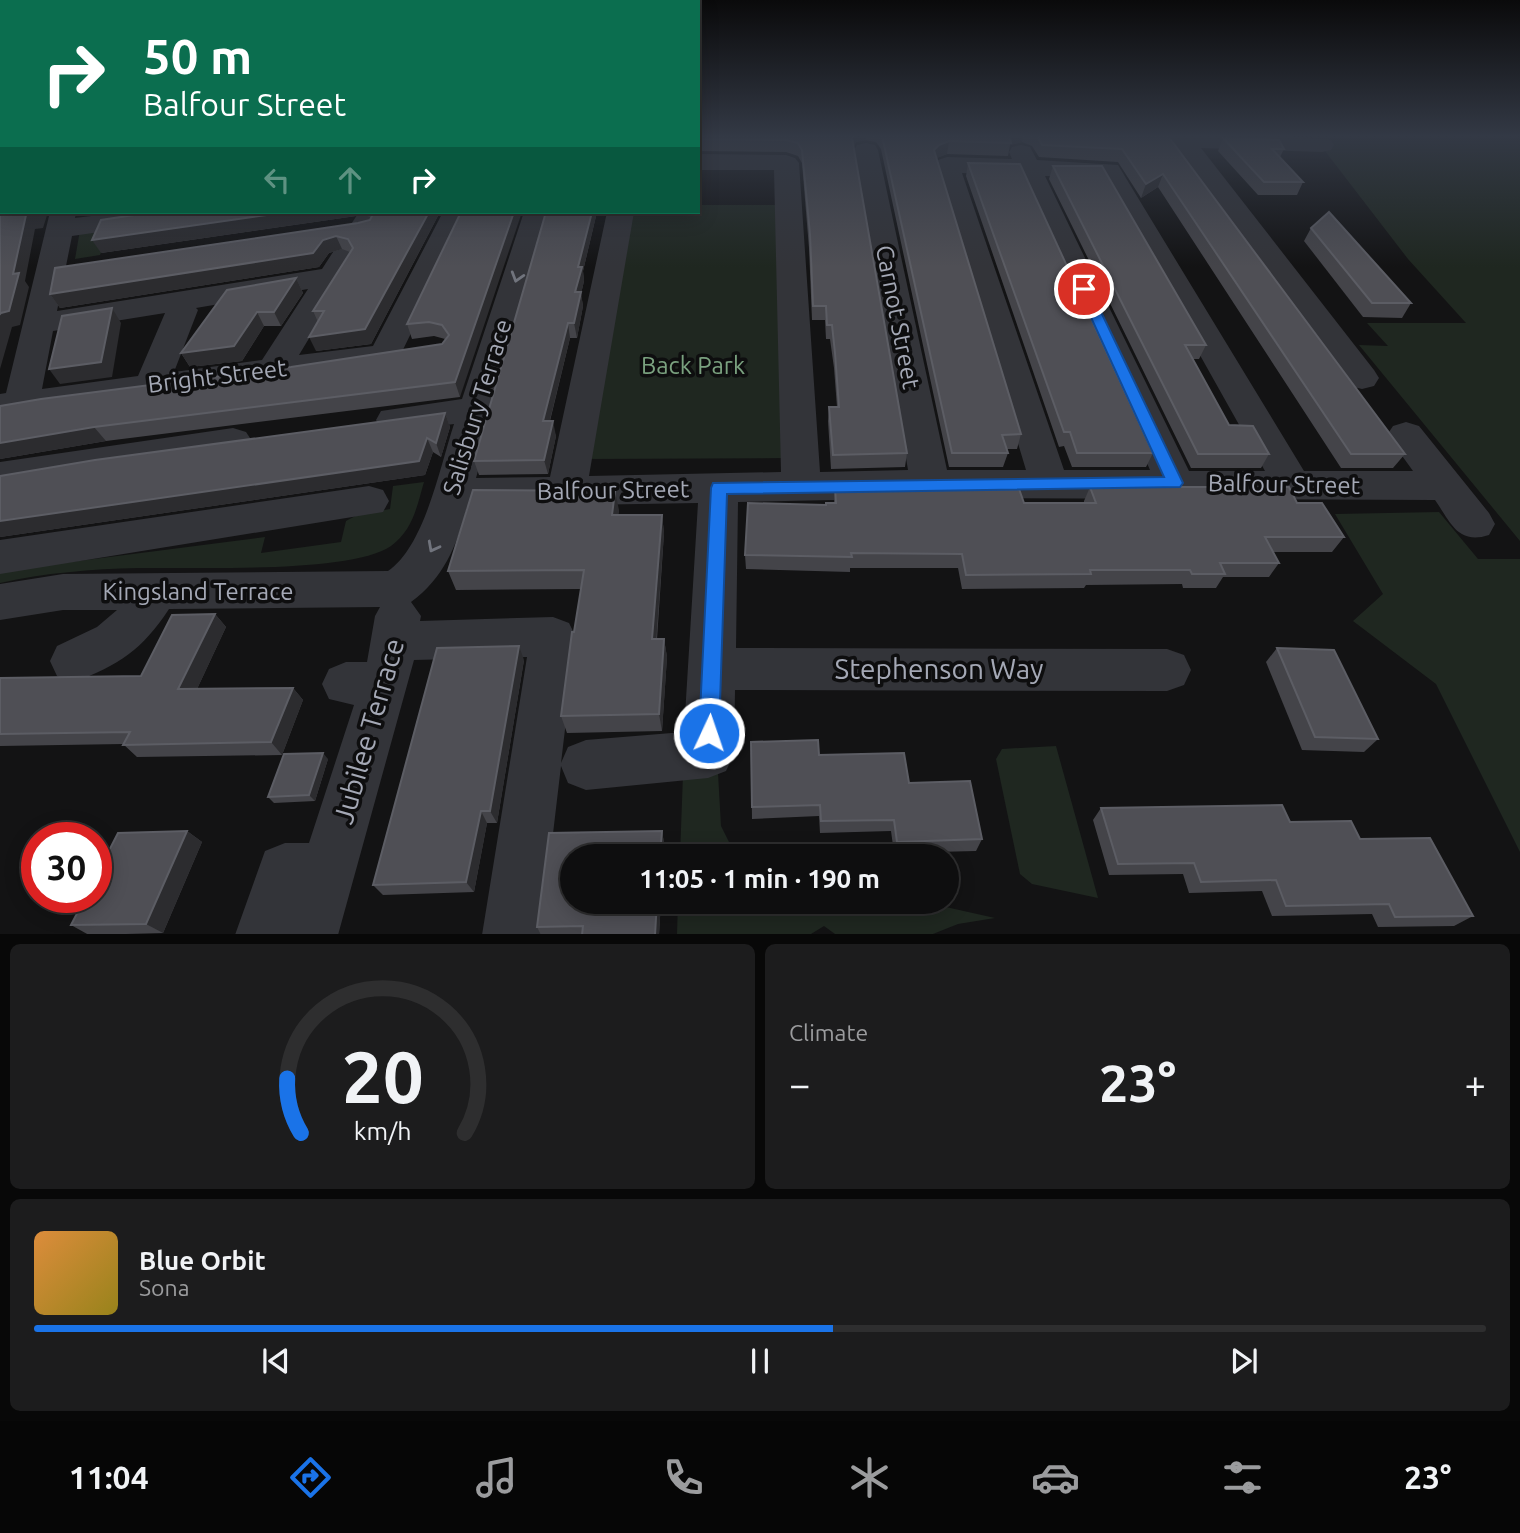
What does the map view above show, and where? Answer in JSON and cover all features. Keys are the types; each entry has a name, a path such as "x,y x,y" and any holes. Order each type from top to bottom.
{"street":[{"path":"787,180 801,486"},
{"name":"Carnot Street","path":"872,180 930,484"},
{"path":"952,180 1049,483"},
{"path":"1033,180 1175,483"},
{"path":"1115,180 1292,484"},
{"path":"1231,180 1343,333 1362,378"},
{"path":"10,405 39,324 64,270 61,220 152,214"},
{"path":"385,355 455,214"},
{"name":"Salisbury Terrace","path":"396,589 412,577 436,544 536,214"},
{"path":"566,491 620,214"},
{"path":"323,232 368,219"},
{"path":"274,368 368,219"},
{"path":"39,324 332,276"},
{"path":"152,384 183,310"},
{"name":"Bright Street","path":"10,405 422,350"},
{"path":"367,424 477,409"},
{"path":"1406,435 1475,524"},
{"path":"0,475 271,436"},
{"name":"Balfour Street","path":"451,493 1049,483 1446,486"},
{"path":"586,765 708,754 719,488"},
{"name":"Kingsland Terrace","path":"0,558 369,501"},
{"name":"Kingsland Terrace","path":"0,602 63,592 396,589"},
{"name":"Jubilee Terrace","path":"309,934 328,871 376,669 399,621 396,589"},
{"path":"74,661 109,646 130,630 157,591"},
{"path":"376,669 553,637 512,934"},
{"name":"Stephenson Way","path":"712,669 1167,670"},
{"path":"264,934 285,871 328,871"}],"green space":[{"path":"1347,180 1520,180 1520,541 1359,345 1388,346 1367,323 1466,323 1408,259"},
{"name":"Back Park","path":"700,205 779,205 790,458 582,459 627,214 700,214"},
{"path":"112,226 100,255 75,259 80,230"},
{"path":"424,482 413,517 404,533 391,546 371,555 308,565 86,571 0,583 0,571 265,537 261,553 341,542 346,521 357,515 390,509 393,486"},
{"path":"1439,512 1478,559 1520,559 1520,852 1436,684 1353,621 1383,594 1335,514"},
{"path":"1056,746 1098,898 1032,884 1020,874 996,759 1002,749"},
{"path":"718,773 721,826 730,844 680,844 683,774"},
{"path":"959,910 995,918 958,924 933,934 835,934 824,926 811,934 677,934 678,914 959,914"}],"building":[{"path":"805,180 859,180 907,453 833,455 829,407 839,407 835,353 832,325 827,325 826,306 813,306"},
{"path":"892,180 943,180 1021,434 1002,435 1008,453 952,453"},
{"path":"974,180 1027,180 1153,453 1077,453 1070,432 1064,432"},
{"path":"1060,180 1110,180 1206,345 1185,345 1229,425 1253,426 1269,454 1198,454"},
{"path":"1167,180 1200,180 1405,454 1351,454"},
{"path":"1262,180 1301,180 1303,182 1264,182"},
{"path":"1329,212 1411,303 1372,303 1311,228"},
{"path":"0,214 34,214 26,215 13,274 19,273 9,311 0,314"},
{"path":"141,214 274,214 92,240 101,220"},
{"path":"373,214 428,214 365,329 309,337 324,311 313,311 353,248 348,239 336,236 323,240 313,253 50,294 55,268 370,220"},
{"path":"460,214 513,214 455,382 94,427 0,443 0,406 442,344 449,335 442,325 429,322 407,324"},
{"path":"545,214 591,214 578,267 582,267 575,292 581,292 574,323 568,323 543,421 553,421 544,460 474,461"},
{"path":"296,278 274,312 257,312 234,346 181,353 227,290"},
{"path":"112,308 101,362 49,369 62,316"},
{"path":"445,413 436,443 427,438 419,461 0,521 0,476 95,460"},
{"path":"1018,486 1024,503 1096,503 1090,487 1289,487 1297,503 1322,503 1344,537 1265,537 1279,563 1220,563 1225,574 1192,574 1190,570 1090,570 1091,574 966,575 962,554 851,553 852,557 745,555 748,503 826,505 836,503 835,488"},
{"path":"473,490 615,491 612,515 662,515 652,639 664,639 659,714 561,716 572,632 584,570 448,571"},
{"path":"215,614 178,689 293,688 271,742 123,745 130,732 0,734 0,678 141,676 172,615"},
{"path":"519,646 490,811 481,811 466,882 373,885 437,648"},
{"path":"1277,648 1334,650 1378,739 1315,737"},
{"path":"818,740 819,755 904,753 909,783 970,781 982,839 897,842 894,820 821,821 820,805 752,807 751,742"},
{"path":"323,753 309,795 268,797 284,754"},
{"path":"1282,805 1290,822 1351,821 1360,839 1430,838 1473,916 1395,917 1389,904 1286,906 1276,880 1201,882 1194,863 1118,864 1101,808"},
{"path":"187,831 146,924 71,925 77,913 112,913 112,845 118,833"},
{"path":"662,831 661,844 560,844 560,914 656,914 655,934 582,934 583,926 537,927 549,833"}],"route":[{"path":"709,733 719,488 1175,483 1084,289"}]}
